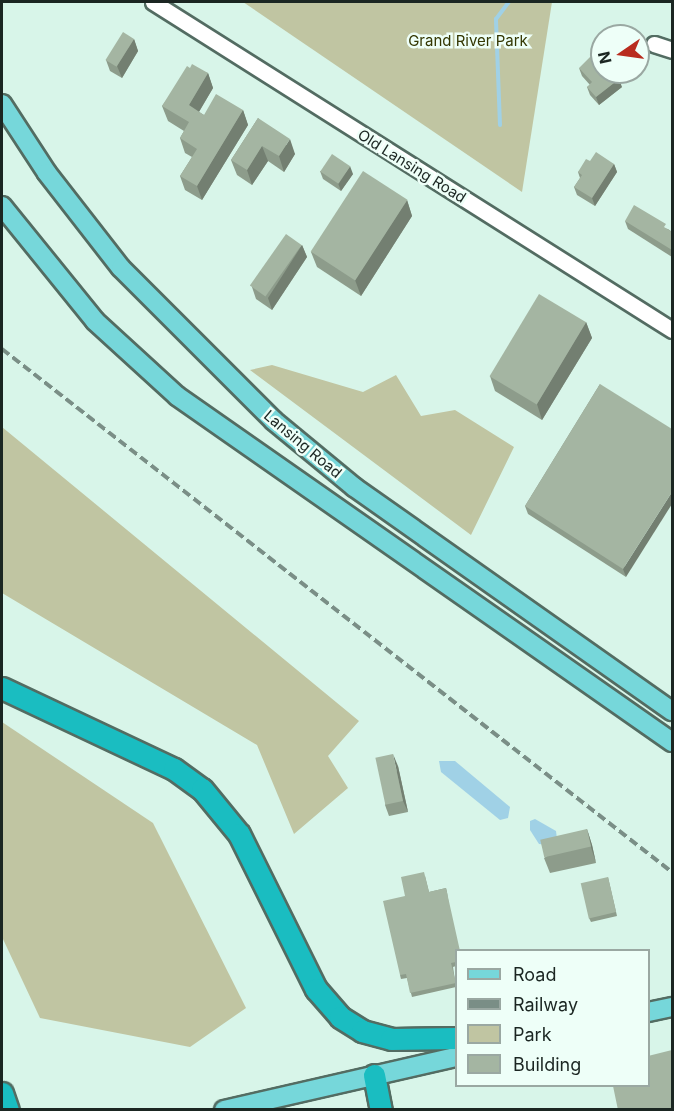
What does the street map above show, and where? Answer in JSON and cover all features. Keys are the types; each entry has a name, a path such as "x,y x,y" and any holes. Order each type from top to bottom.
{"highway":[{"path":"2,688 174,769 202,789 239,834 311,979 340,1017 362,1031 391,1040 455,1038"},
{"path":"374,1076 381,1110"},
{"path":"2,1093 8,1110"}],"main road":[{"name":"Lansing Road","path":"2,104 47,173 121,268 274,422 354,487 672,711"},
{"name":"Lansing Road","path":"2,206 95,321 177,396 672,742"},
{"path":"650,1012 672,1007"},
{"path":"224,1110 455,1057"}],"street":[{"name":"Old Lansing Road","path":"153,2 672,330"},
{"path":"654,44 672,51"}],"green space":[{"name":"Grand River Park","path":"243,2 552,2 522,192"},
{"path":"272,365 363,392 396,375 421,416 455,410 514,447 471,535 250,370"},
{"path":"2,427 359,721 328,756 348,788 294,834 257,745 2,593"},
{"path":"2,722 153,823 246,1008 190,1047 40,1018 2,937"}],"water":[{"path":"439,761 455,761 510,807 508,818 500,820 441,772"},
{"path":"535,819 556,831 557,839 549,845 539,844 530,830 530,821"}],"building":[{"path":"123,32 134,39 117,67 106,60"},
{"path":"590,57 590,80 579,68"},
{"path":"192,64 208,73 189,105 204,115 216,94 243,110 197,186 180,176 197,149 180,138 189,122 162,106 187,66 190,68"},
{"path":"590,84 613,84 596,97 587,87"},
{"path":"258,118 290,139 279,156 262,146 247,170 231,160"},
{"path":"596,152 614,164 592,198 574,187 582,175 578,172 586,159 590,161"},
{"path":"332,154 350,166 338,184 320,171"},
{"path":"363,171 407,200 355,280 311,252"},
{"path":"634,205 666,224 664,227 672,232 672,250 625,221"},
{"path":"286,234 302,245 265,297 250,286"},
{"path":"539,294 586,322 537,405 490,376"},
{"path":"600,384 672,429 672,492 623,569 525,506"},
{"path":"393,754 403,801 385,805 375,758"},
{"path":"587,829 591,847 544,857 540,840"},
{"path":"424,872 429,892 446,888 460,949 455,949 455,962 451,963 455,983 410,993 406,974 400,975 383,901 405,896 401,877"},
{"path":"608,877 616,912 589,918 581,883"},
{"path":"672,1050 672,1110 618,1110 613,1087 650,1087 650,1056"}],"waterway":[{"path":"500,125 496,19 509,2"}],"railway":[{"path":"2,349 672,872"}]}
